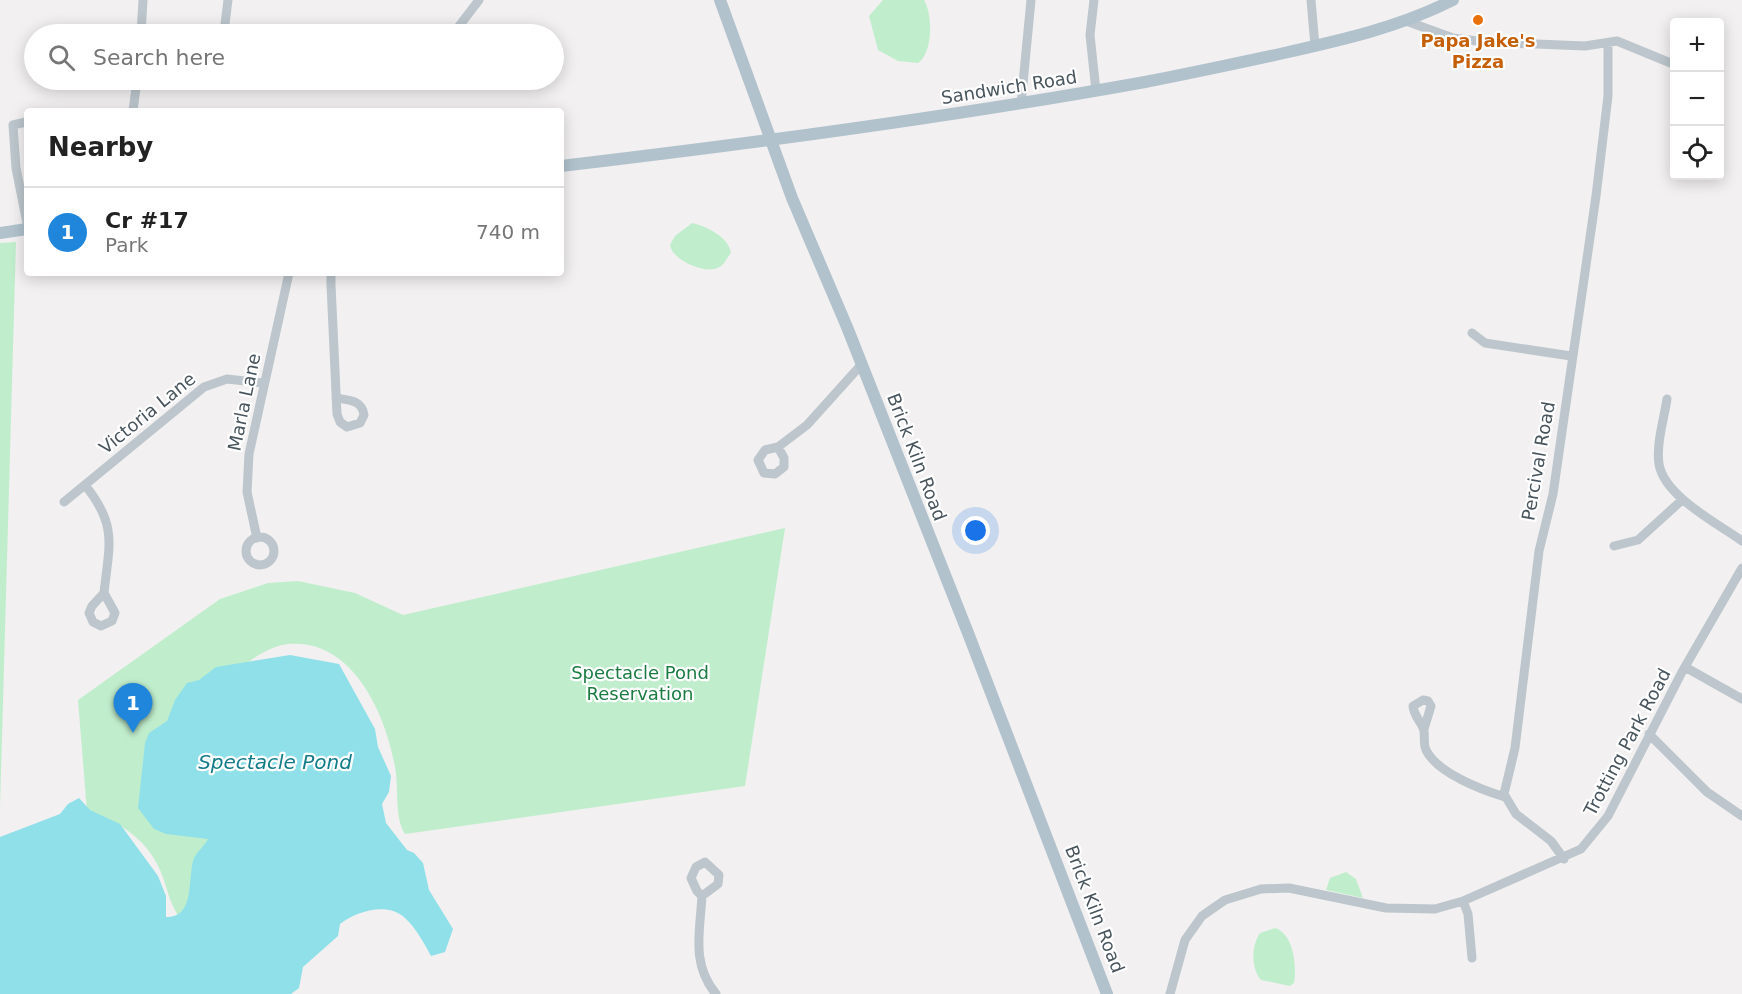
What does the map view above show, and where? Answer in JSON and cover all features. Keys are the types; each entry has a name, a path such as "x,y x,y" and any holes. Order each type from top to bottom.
{"main road":[{"name":"Brick Kiln Road","path":"720,0 792,198 1034,799 1107,994"},
{"name":"Sandwich Road","path":"564,166 773,141 1096,91 1315,46 1406,21 1453,0"},
{"path":"0,233 24,229"}],"street":[{"path":"142,24 143,0"},
{"path":"225,24 228,0"},
{"path":"461,24 479,0"},
{"path":"1021,104 1030,0"},
{"path":"1094,0 1090,34 1096,91"},
{"path":"1311,0 1315,46"},
{"path":"1406,21 1462,39 1554,45 1608,44 1617,41 1630,44 1670,63"},
{"name":"Percival Road","path":"1505,797 1506,776 1515,748 1539,551 1553,494 1608,96 1608,44"},
{"path":"133,108 136,90"},
{"path":"24,122 9,124 24,208"},
{"name":"Marla Lane","path":"257,538 248,492 247,473 253,426 288,276"},
{"path":"331,276 336,398"},
{"path":"1472,333 1485,343 1571,357"},
{"path":"778,447 807,425 861,365"},
{"name":"Victoria Lane","path":"64,502 211,382 234,379 263,383"},
{"path":"1667,399 1659,466 1662,476 1682,500 1742,541"},
{"path":"85,485 103,509 108,526 104,593"},
{"path":"1614,546 1638,540 1682,500"},
{"name":"Trotting Park Road","path":"1170,994 1185,940 1202,916 1225,900 1261,889 1289,888 1347,901 1412,911 1435,909 1463,901 1564,859 1581,849 1596,835 1685,667 1742,568"},
{"path":"1685,667 1742,699"},
{"path":"1424,729 1425,748 1441,765 1473,786 1505,797 1516,814 1551,841 1564,859"},
{"path":"1649,734 1707,792 1742,816"},
{"path":"702,896 698,956 704,977 716,994"},
{"path":"1463,901 1468,914 1472,958"}],"green space":[{"path":"883,0 924,0 929,15 930,33 927,51 918,63 898,61 878,50 869,16"},
{"path":"692,223 710,230 726,242 731,253 720,267 708,269 694,266 681,260 672,250 670,245 675,236"},
{"path":"16,242 0,808 0,243"},
{"name":"Spectacle Pond Reservation","path":"785,528 745,786 405,834 399,819 396,775 384,725 362,684 348,667 331,653 311,645 288,644 261,654 222,683 223,834 182,921 171,902 155,859 148,850 121,826 87,812 78,700 220,599 268,583 298,581 355,593 403,615"},
{"path":"1346,872 1356,879 1363,898 1326,890 1330,878"},
{"path":"1275,928 1286,937 1293,952 1295,976 1294,983 1290,986 1261,980 1255,969 1254,950 1257,938 1260,933"}],"water":[{"name":"Spectacle Pond","path":"290,655 339,664 375,729 378,747 391,776 389,792 382,804 386,823 407,850 414,853 423,863 429,890 453,929 445,952 431,956 423,941 405,918 398,913 380,909 362,912 340,924 338,936 303,967 299,988 291,994 0,994 0,837 60,814 68,804 79,798 90,810 120,824 158,876 166,896 166,917 176,916 182,911 189,895 194,858 208,839 166,834 154,829 138,808 145,743 149,733 167,721 175,700 187,683 199,680 216,667"}],"place":[{"name":"Papa Jake's Pizza","path":"1478,20"},
{"name":"Cr #17","path":"133,733"}]}
